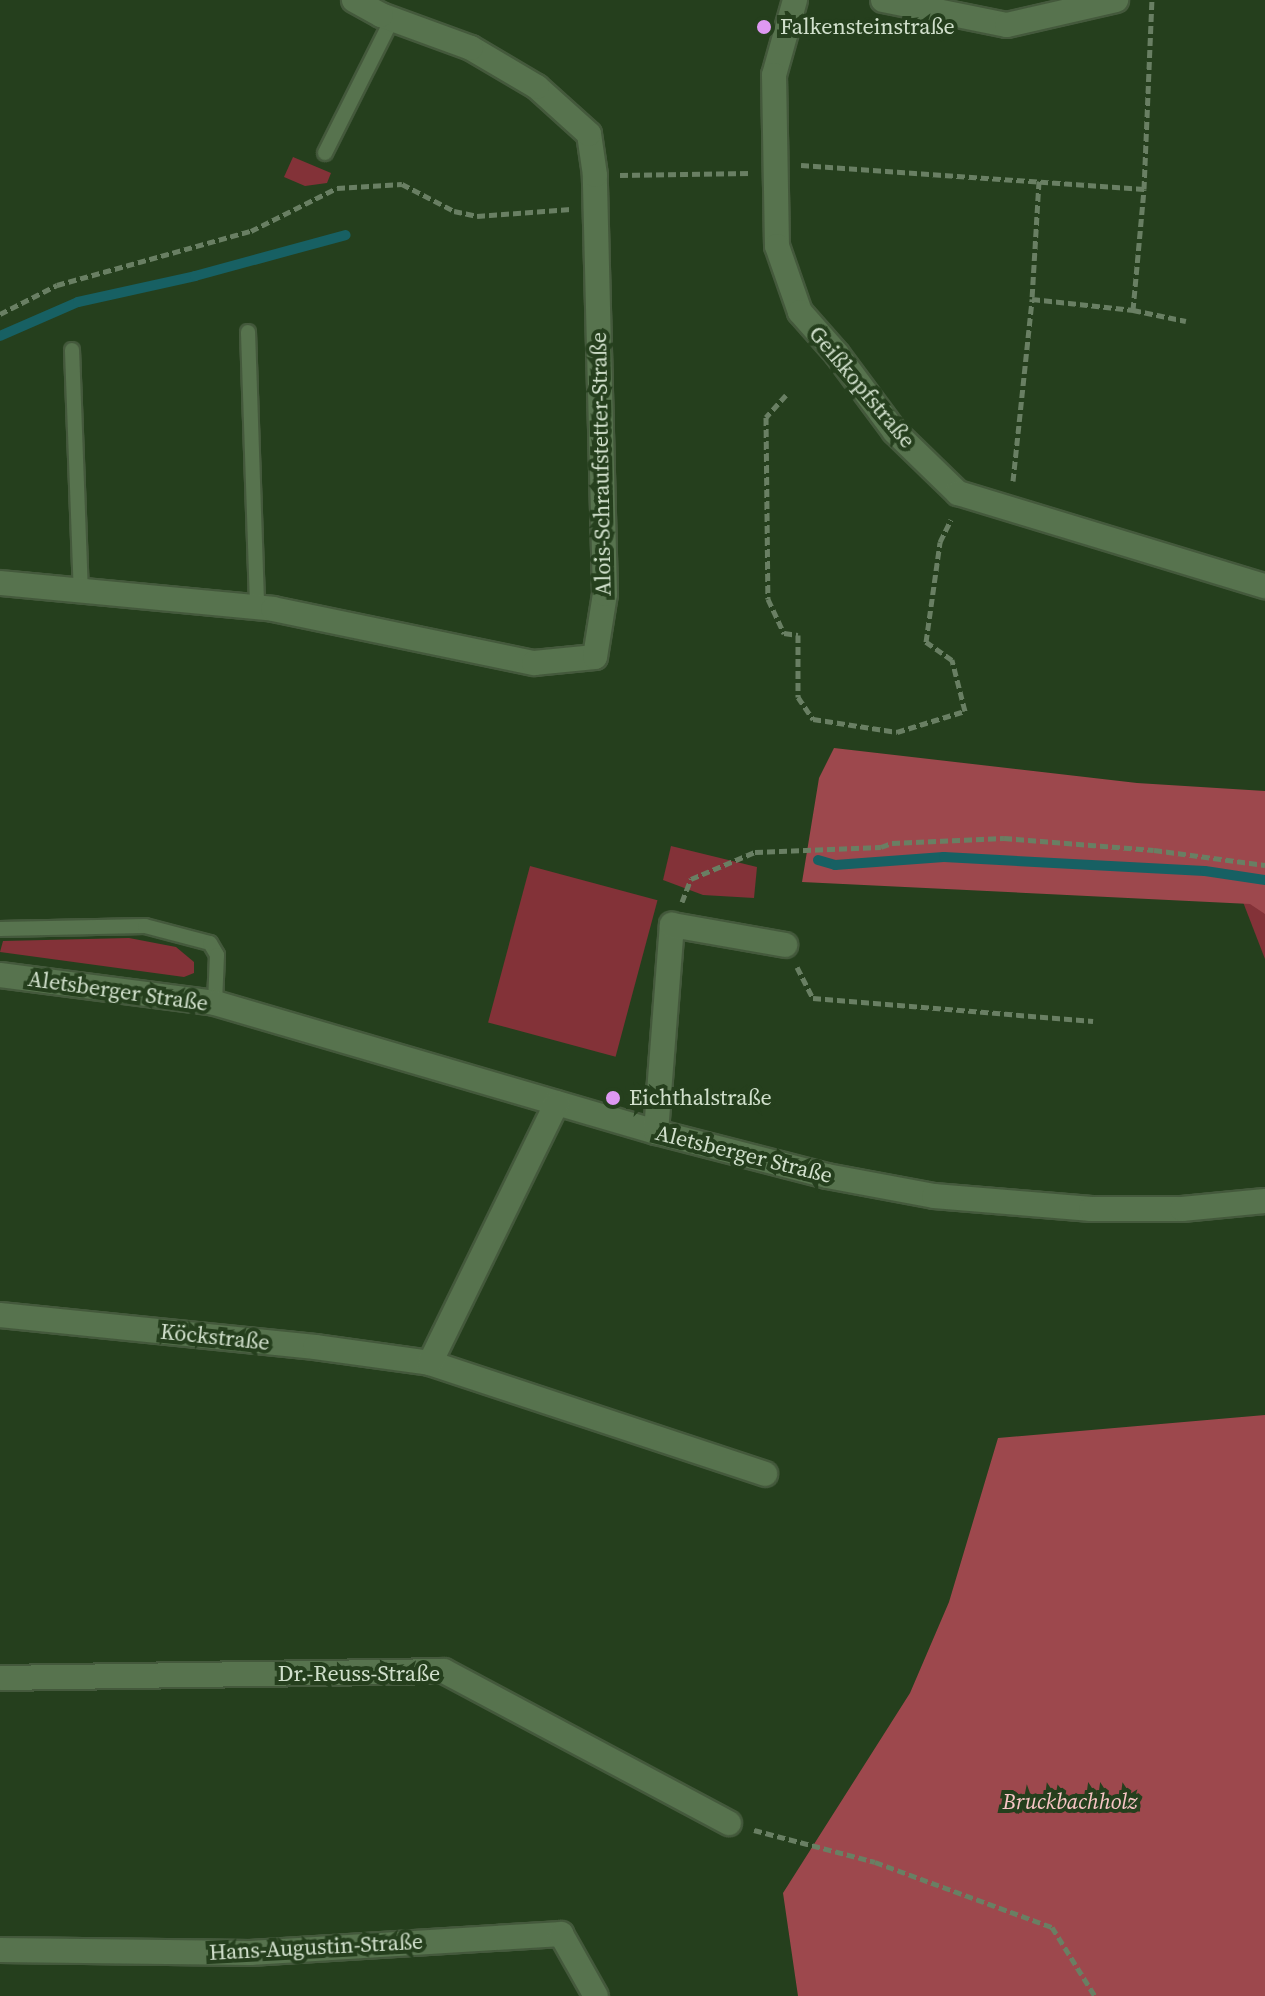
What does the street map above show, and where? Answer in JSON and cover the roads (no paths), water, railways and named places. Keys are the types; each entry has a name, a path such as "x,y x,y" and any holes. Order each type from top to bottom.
{"street":[{"name":"Alois-Schraufstetter-Straße","path":"0,583 257,608 534,663 595,657 605,594 595,175 589,134 537,87 471,48 392,19 354,0"},
{"name":"Geißkopfstraße","path":"795,0 774,75 777,246 800,312 837,354 895,432 962,494 1265,586"},
{"path":"883,0 1007,25 1116,0"},
{"path":"656,1132 672,925 785,945"},
{"name":"Aletsberger Straße","path":"0,975 215,1003 656,1132 827,1176 934,1196 1091,1209 1182,1209 1265,1201"},
{"path":"430,1363 557,1103"},
{"name":"Köckstraße","path":"0,1315 315,1347 430,1363 765,1474"},
{"name":"Dr.-Reuss-Straße","path":"0,1678 444,1671 729,1823"},
{"name":"Hans-Augustin-Straße","path":"0,1950 250,1953 561,1934 596,1996"}],"lane":[{"path":"325,153 392,19"},
{"path":"248,332 257,608"},
{"path":"72,350 81,591"},
{"path":"0,929 145,926 210,943 217,955 215,1003"}],"waterway":[{"path":"0,336 78,302 195,276 346,235"},
{"path":"818,860 835,865 944,857 1205,871 1265,880"}],"place":[{"name":"Falkensteinstraße","path":"764,27"},
{"name":"Eichthalstraße","path":"613,1098"}],"park label":[{"name":"Bruckbachholz","path":"1070,1802"}]}
